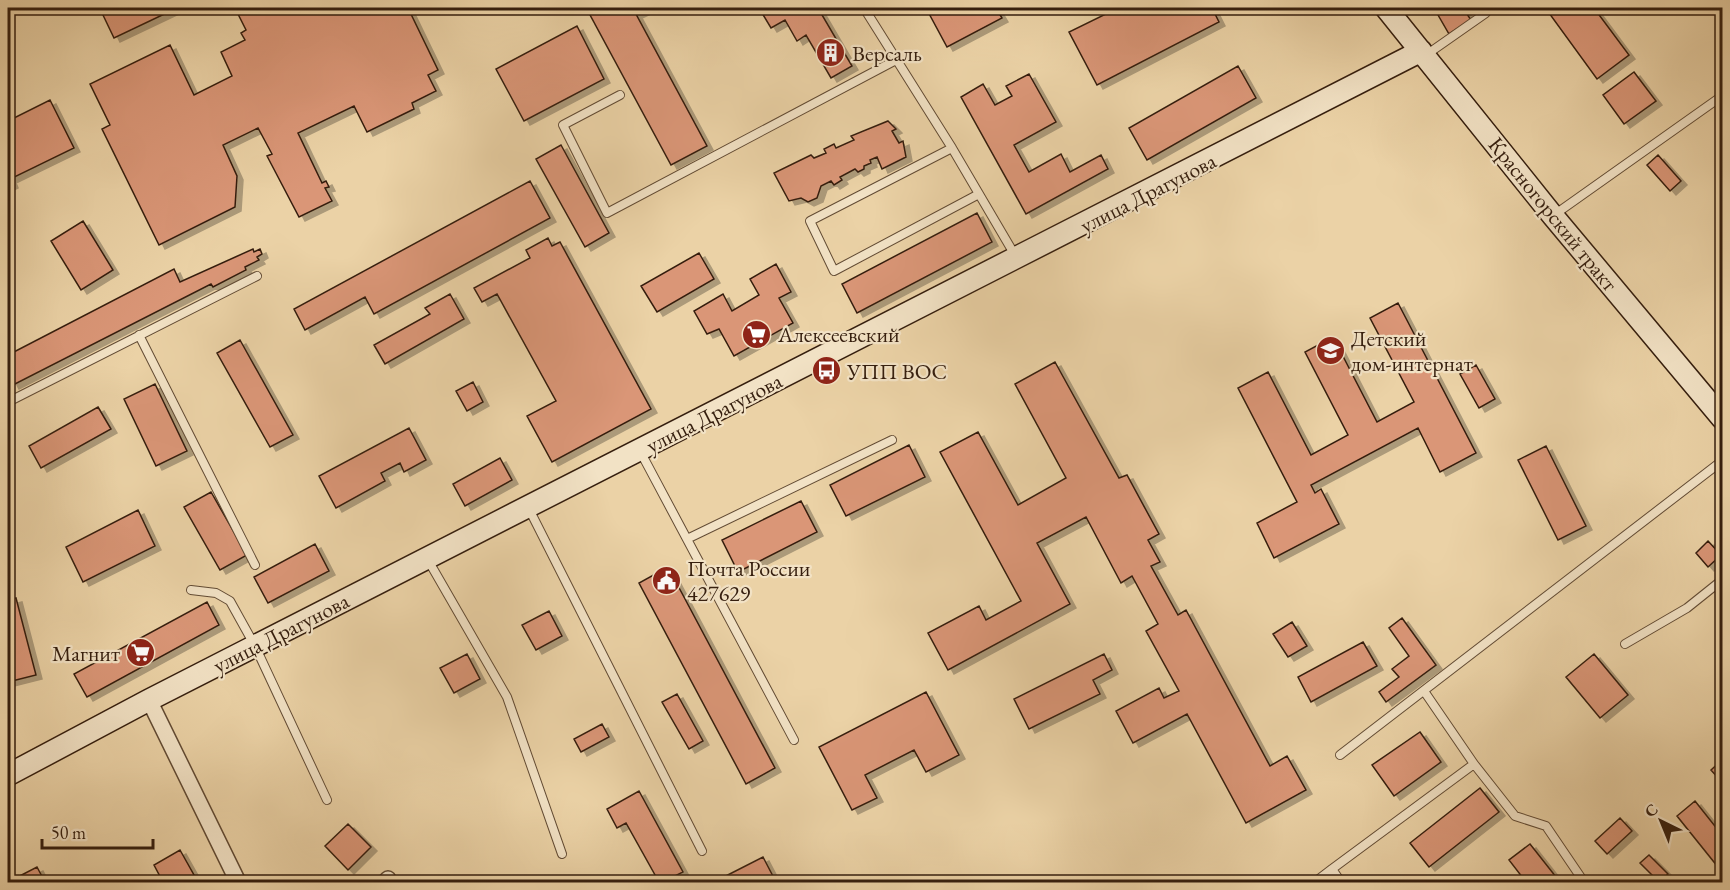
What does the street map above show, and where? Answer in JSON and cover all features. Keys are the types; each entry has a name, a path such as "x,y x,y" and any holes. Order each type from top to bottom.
{"main road":[{"name":"Красногорский тракт","path":"1386,8 1553,216 1722,418"},
{"name":"улица Драгунова","path":"8,775 149,700 1423,53"}],"street":[{"path":"149,700 238,882"}],"lane":[{"path":"864,8 952,148 1017,259"},
{"path":"1423,53 1486,13 1482,8"},
{"path":"620,95 563,125 607,213 896,60"},
{"path":"1553,216 1722,96"},
{"path":"952,148 810,221 834,271 979,194"},
{"path":"8,402 257,276"},
{"path":"139,335 255,565"},
{"path":"687,539 892,440"},
{"path":"640,451 794,740"},
{"path":"1340,755 1722,461"},
{"path":"528,507 702,851"},
{"path":"428,559 507,697 562,854"},
{"path":"1624,644 1687,608 1722,580"},
{"path":"191,590 216,593 230,601 255,646 327,800"},
{"path":"1424,691 1474,764 1515,816 1546,826 1584,882"},
{"path":"1315,882 1474,764"},
{"path":"1332,869 1341,882"}],"building":[{"path":"114,8 177,8 114,38 102,13"},
{"path":"244,8 408,8 438,70 428,75 436,91 412,103 414,109 367,132 354,106 298,133 322,183 326,181 329,187 325,188 332,201 299,217 267,156 272,154 258,128 223,145 237,176 235,207 159,245 102,129 110,125 90,84 170,45 194,95 232,76 221,52 245,40 241,33 246,30 238,14 245,10"},
{"path":"599,8 649,8 636,14 707,146 671,165 589,13"},
{"name":"Версаль","path":"759,8 818,8 852,66 831,78 806,35 797,41 785,20 771,28"},
{"path":"926,8 996,8 1002,18 947,47"},
{"path":"1118,8 1212,8 1219,22 1097,85 1069,32"},
{"path":"1434,8 1463,8 1471,20 1449,34"},
{"path":"1557,8 1594,8 1629,55 1597,79 1549,13"},
{"path":"577,26 604,79 524,121 496,69"},
{"path":"1238,66 1256,98 1147,160 1129,128"},
{"path":"1634,72 1656,101 1624,124 1603,95"},
{"path":"1029,74 1056,122 1014,145 1029,172 1061,154 1070,172 1101,155 1108,169 1026,214 961,97 983,84 995,105 1012,96 1006,86"},
{"path":"50,100 74,148 10,179 12,184 8,186 8,121"},
{"path":"888,121 896,129 892,131 899,143 903,141 906,157 882,169 877,157 870,160 871,163 864,166 864,169 858,172 855,169 840,177 842,180 834,185 831,181 821,186 817,198 808,202 801,198 789,201 774,173 811,155 814,158 826,153 824,149 834,144 836,148 854,140 851,136"},
{"path":"561,145 609,233 585,247 536,159"},
{"path":"1658,155 1681,181 1670,191 1647,165"},
{"path":"530,181 550,218 374,314 365,297 305,330 294,309"},
{"path":"977,213 992,242 857,313 842,284"},
{"path":"83,221 113,270 81,290 51,241"},
{"path":"548,238 552,246 560,242 651,409 552,462 527,416 556,401 497,294 482,302 474,288 530,258 526,250"},
{"path":"253,249 254,252 260,249 262,254 257,257 259,260 245,267 246,270 213,287 211,284 13,385 8,375 8,355 174,269 180,282"},
{"path":"699,253 714,279 657,312 641,286"},
{"path":"776,264 791,292 779,298 793,323 734,356 719,329 707,334 694,311 723,294 732,311 759,295 750,279"},
{"path":"450,294 464,319 385,364 374,345 430,314 425,308"},
{"path":"1398,303 1476,453 1440,472 1418,428 1311,485 1315,493 1321,489 1339,524 1274,558 1257,523 1297,502 1238,388 1268,372 1311,455 1348,435 1305,352 1333,337 1377,422 1414,402 1370,318"},
{"path":"240,340 293,435 270,447 217,353"},
{"path":"1055,362 1119,478 1127,475 1159,534 1148,540 1160,562 1151,566 1178,615 1186,610 1270,766 1287,756 1306,790 1246,823 1187,714 1133,743 1116,711 1159,688 1164,698 1179,691 1146,631 1158,624 1132,576 1121,583 1086,517 1037,543 1070,604 948,670 928,633 979,606 986,620 1021,601 940,452 978,432 1018,505 1066,478 1015,384"},
{"path":"1476,365 1495,399 1479,408 1460,374"},
{"path":"473,382 483,402 467,411 456,391"},
{"path":"155,384 187,451 156,466 124,399"},
{"path":"98,407 111,429 41,468 29,446"},
{"path":"409,428 426,460 404,472 400,463 381,473 385,481 336,508 319,476"},
{"path":"909,445 925,477 846,516 830,485"},
{"path":"1546,446 1586,526 1558,540 1518,460"},
{"path":"500,458 512,480 465,506 453,484"},
{"path":"211,492 247,555 220,570 184,507"},
{"path":"801,501 817,532 738,572 722,540"},
{"path":"138,510 155,546 83,582 66,547"},
{"path":"1708,541 1721,555 1708,567 1696,553"},
{"path":"315,544 329,571 268,603 254,577"},
{"path":"668,567 775,768 746,784 639,583"},
{"path":"16,598 36,675 8,682 8,600"},
{"path":"207,602 219,625 87,697 74,674"},
{"path":"549,611 562,636 536,650 522,625"},
{"path":"1402,618 1436,665 1386,702 1379,692 1399,677 1392,669 1409,656 1389,628"},
{"path":"1292,622 1307,646 1288,657 1273,634"},
{"path":"1363,642 1377,666 1311,702 1298,677"},
{"path":"467,654 480,679 454,693 440,668"},
{"path":"1104,654 1112,670 1093,680 1100,694 1029,729 1014,699"},
{"path":"1594,654 1628,695 1600,718 1566,677"},
{"path":"926,692 959,755 926,772 914,750 865,775 877,798 852,810 819,747"},
{"path":"677,694 703,741 689,749 662,702"},
{"path":"602,724 609,737 581,752 574,739"},
{"path":"1420,732 1441,762 1394,796 1372,765"},
{"path":"1722,760 1722,776 1719,779 1711,770"},
{"path":"1480,788 1499,812 1429,867 1410,843"},
{"path":"639,791 683,872 663,882 659,882 626,823 617,828 607,809"},
{"path":"1695,801 1722,835 1722,872 1677,816"},
{"path":"1620,818 1632,831 1607,854 1595,841"},
{"path":"348,824 371,847 348,870 325,846"},
{"path":"1530,844 1560,882 1526,882 1509,860"},
{"path":"180,850 194,875 180,882 163,882 154,865"},
{"path":"1649,855 1668,874 1659,882 1640,863"},
{"path":"763,857 776,882 714,882"},
{"path":"37,867 45,882 10,881"}],"place":[{"name":"Версаль","path":"831,53"},
{"name":"Алексеевский","path":"757,334"},
{"name":"Детский дом-интернат","path":"1330,351"},
{"name":"УПП ВОС","path":"826,371"},
{"name":"Почта России 427629","path":"666,581"},
{"name":"Магнит","path":"141,653"}]}
